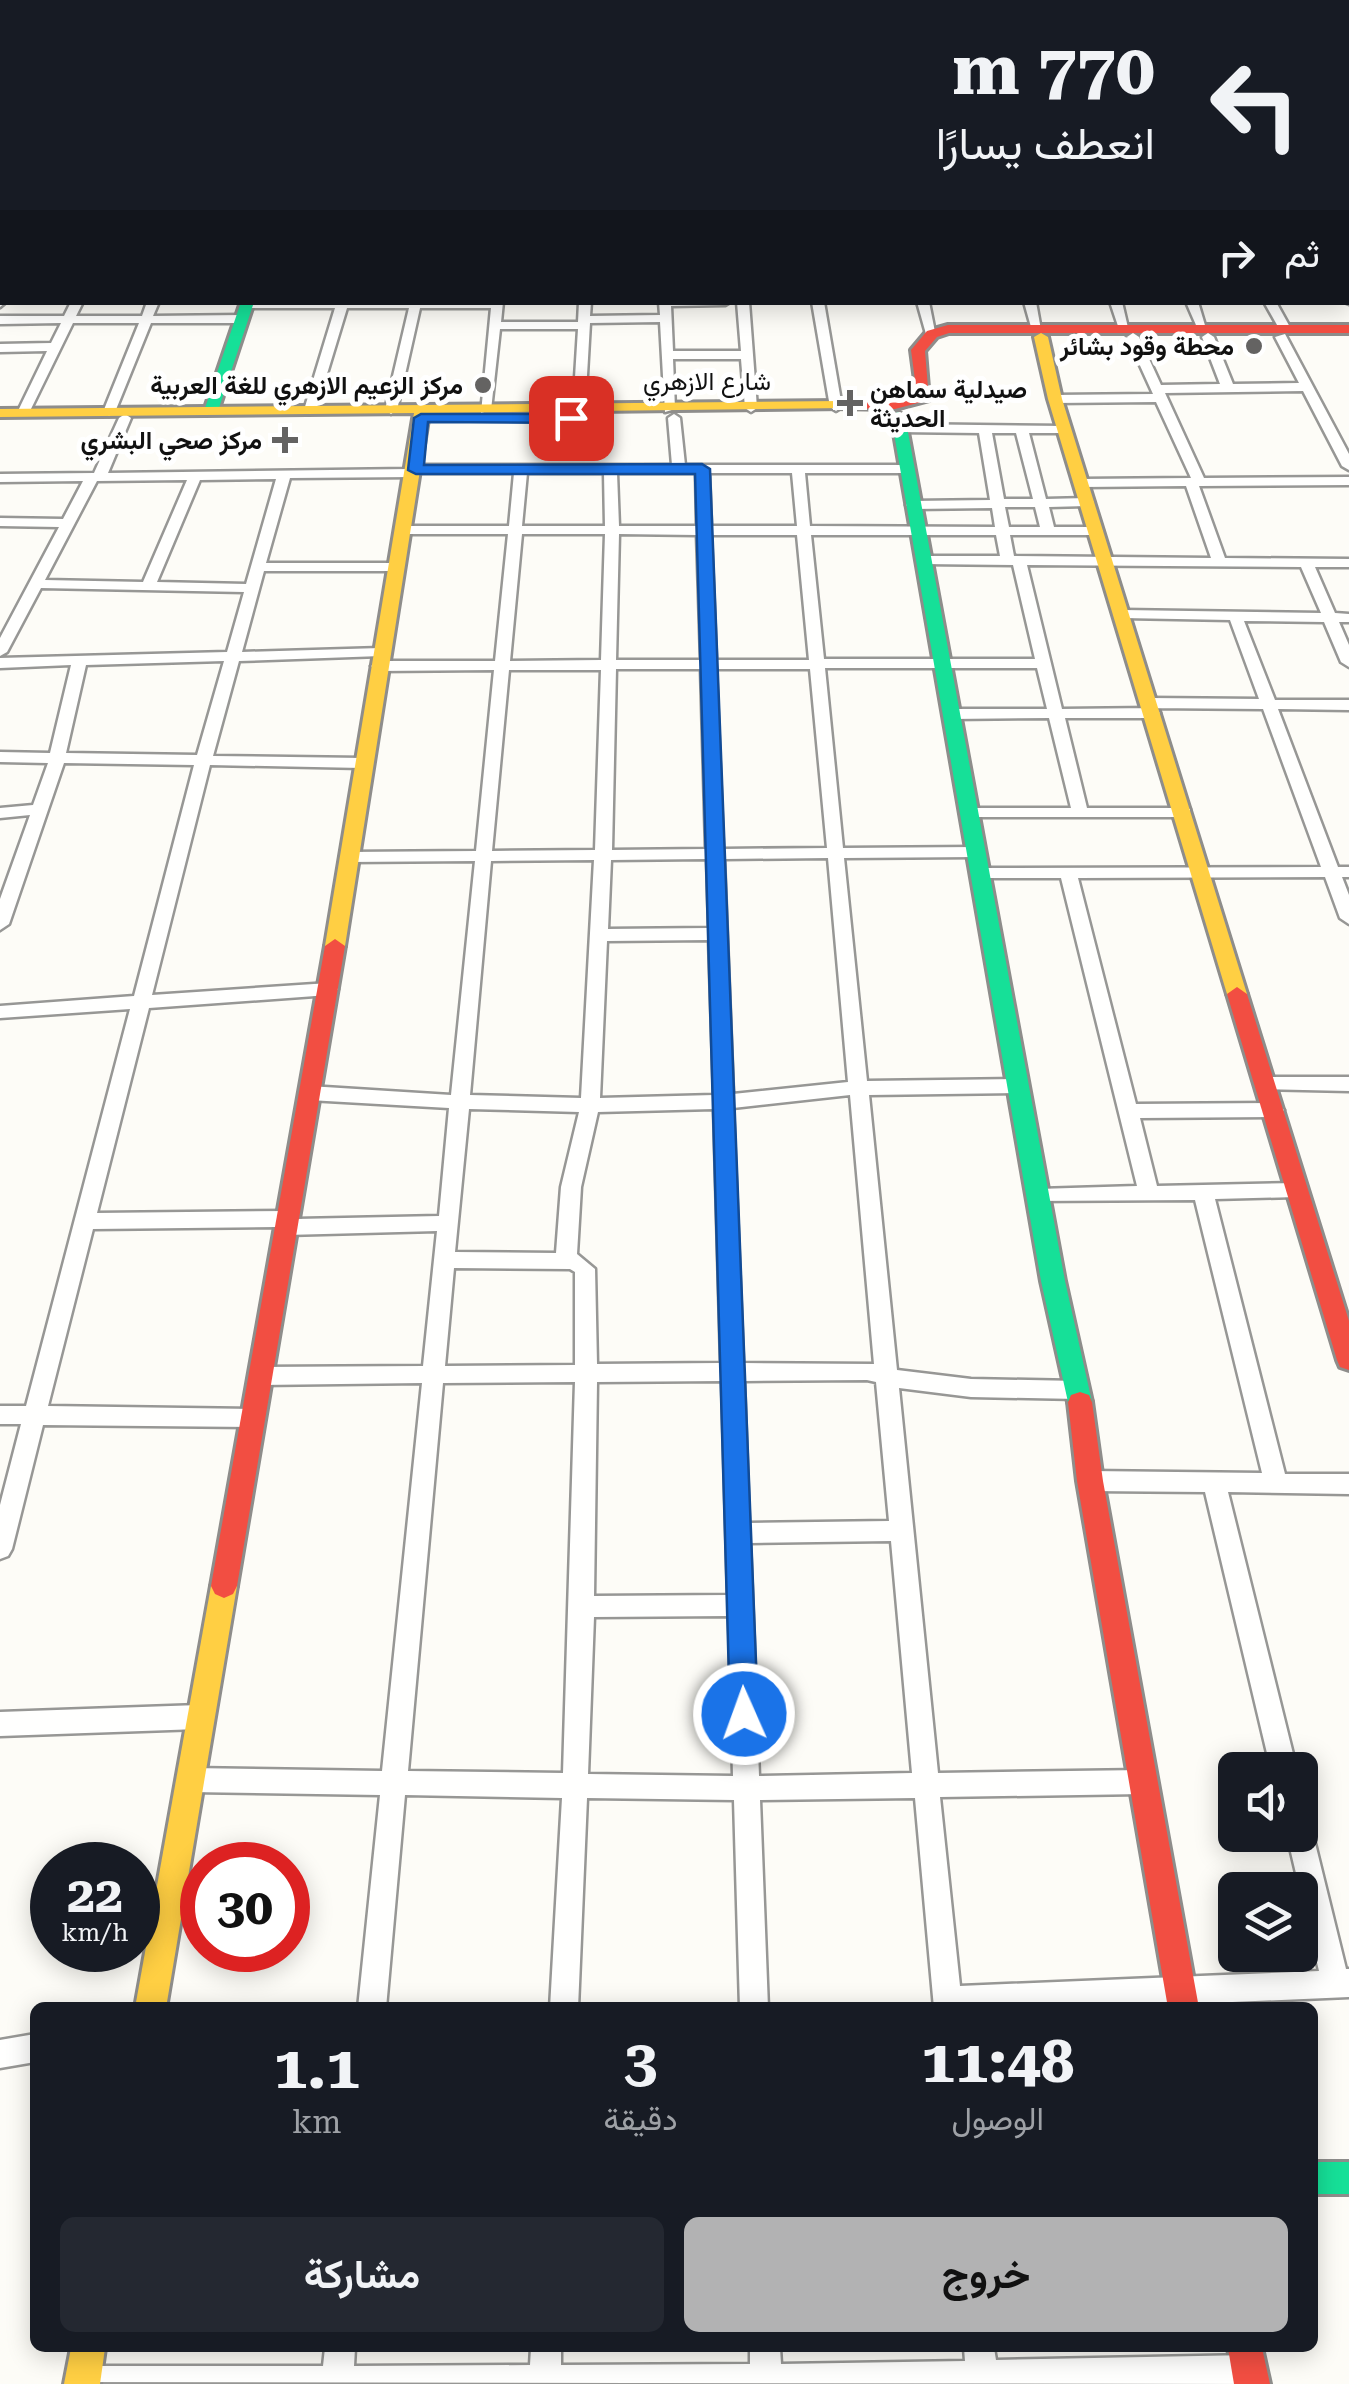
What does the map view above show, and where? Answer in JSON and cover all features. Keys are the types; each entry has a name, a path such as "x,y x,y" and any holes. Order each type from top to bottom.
{"street":[{"path":"8,415 57,347 76,305"},
{"path":"0,652 6,629 37,584 95,477 153,305"},
{"path":"0,320 148,320 323,305"},
{"path":"310,410 342,305"},
{"path":"391,410 416,305"},
{"path":"485,410 497,305"},
{"path":"579,410 585,305"},
{"path":"666,305 671,413 679,469"},
{"path":"743,305 751,408"},
{"path":"819,305 836,407"},
{"path":"924,305 932,334"},
{"path":"1031,305 1064,430 1348,1353"},
{"path":"1117,305 1195,482 1220,562"},
{"path":"1193,305 1228,388"},
{"path":"1271,305 1308,388 1349,466"},
{"path":"211,411 246,309"},
{"path":"494,325 666,318"},
{"name":"شارع الازهري","path":"8,415 671,413 836,407 920,401 926,393 918,350 932,334 960,328 1129,333 1349,329"},
{"name":"شارع الازهري","path":"117,415 579,410 898,422 938,404 938,360 949,342 1039,332"},
{"name":"شارع الازهري","path":"1283,333 1349,338"},
{"path":"0,348 57,347"},
{"path":"667,355 748,356"},
{"path":"1055,399 1228,388 1308,388"},
{"path":"151,2002 329,990 362,764 406,530 422,414"},
{"path":"1064,430 898,422 1038,1196 1078,1390 1090,1481 1183,2000"},
{"path":"985,429 1004,532 1044,663 1080,813"},
{"path":"1022,430 1048,532"},
{"path":"0,478 521,469 907,469"},
{"path":"373,2002 435,1374 456,1102 521,469"},
{"path":"566,1261 571,1187 590,1104 608,666 610,469"},
{"path":"702,469 754,2002"},
{"path":"798,469 948,2002"},
{"path":"0,1549 140,1000 284,475"},
{"path":"148,586 196,476"},
{"path":"914,505 1039,503 1085,493 1195,482 1349,481"},
{"path":"0,522 69,522"},
{"path":"406,530 1096,531"},
{"path":"924,560 1349,563"},
{"path":"1307,564 1349,662"},
{"path":"258,568 397,566"},
{"path":"37,584 252,588"},
{"path":"1122,614 1349,618"},
{"path":"1235,615 1340,871 1349,918"},
{"path":"0,663 233,655 503,666 1044,663"},
{"path":"0,924 56,759 80,660"},
{"path":"951,714 1268,702 1349,705"},
{"path":"0,757 362,764"},
{"path":"0,814 40,809"},
{"path":"969,813 1184,813"},
{"path":"349,857 834,853 1068,873 1340,871"},
{"path":"1068,873 1149,1193"},
{"path":"598,935 718,934"},
{"path":"0,1012 329,990"},
{"path":"1266,1084 1349,1084"},
{"path":"309,1093 456,1102 590,1104 725,1102 856,1088 1018,1086"},
{"path":"1129,1111 1274,1110"},
{"path":"1038,1196 1297,1190"},
{"path":"1203,1192 1276,1483"},
{"path":"83,1221 448,1223"},
{"path":"445,1260 566,1261 578,1262 585,1268 587,1375 576,1786 564,2002"},
{"path":"260,1376 867,1371 887,1378 984,1388 1078,1390"},
{"path":"0,1415 253,1418"},
{"path":"1090,1481 1349,1484"},
{"path":"1214,1482 1280,1752"},
{"path":"738,1533 901,1531"},
{"path":"581,1606 740,1605"},
{"path":"0,1724 199,1717"},
{"path":"191,1780 746,1788 1144,1782"},
{"path":"1066,2002 1183,2000 1342,1983 1305,1852"},
{"path":"0,2054 30,2049"},
{"path":"1318,2178 1349,2178"},
{"path":"87,2352 82,2383 766,2382 981,2369 1249,2368"},
{"path":"337,2383 340,2352"},
{"path":"545,2382 546,2352"},
{"path":"765,2352 766,2382"}],"traffic: fast":[{"path":"211,411 247,305"},
{"path":"898,416 1053,1281 1080,1402"},
{"path":"1318,2178 1349,2178"}],"traffic: slow":[{"path":"1041,337 1055,399 1237,994"},
{"path":"0,413 840,405"},
{"path":"335,946 422,410"},
{"path":"151,2002 224,1586"},
{"path":"82,2384 87,2352"}],"traffic: jam":[{"path":"840,405 895,405 924,397 918,350 932,334 948,329 1349,329"},
{"path":"224,1586 335,946"},
{"path":"1237,994 1349,1360"},
{"path":"1080,1402 1090,1481 1183,2002"},
{"path":"1246,2352 1252,2384"}],"place":[{"name":"محطة وقود بشائر","path":"1254,346"},
{"name":"مركز الزعيم الازهري للغة العربية","path":"483,385"},
{"name":"صيدلية سماهن الحديثة","path":"850,403"},
{"name":"مركز صحي البشري","path":"285,440"}],"route":[{"path":"571,418 421,418 416,470 702,469 744,1714"}]}
